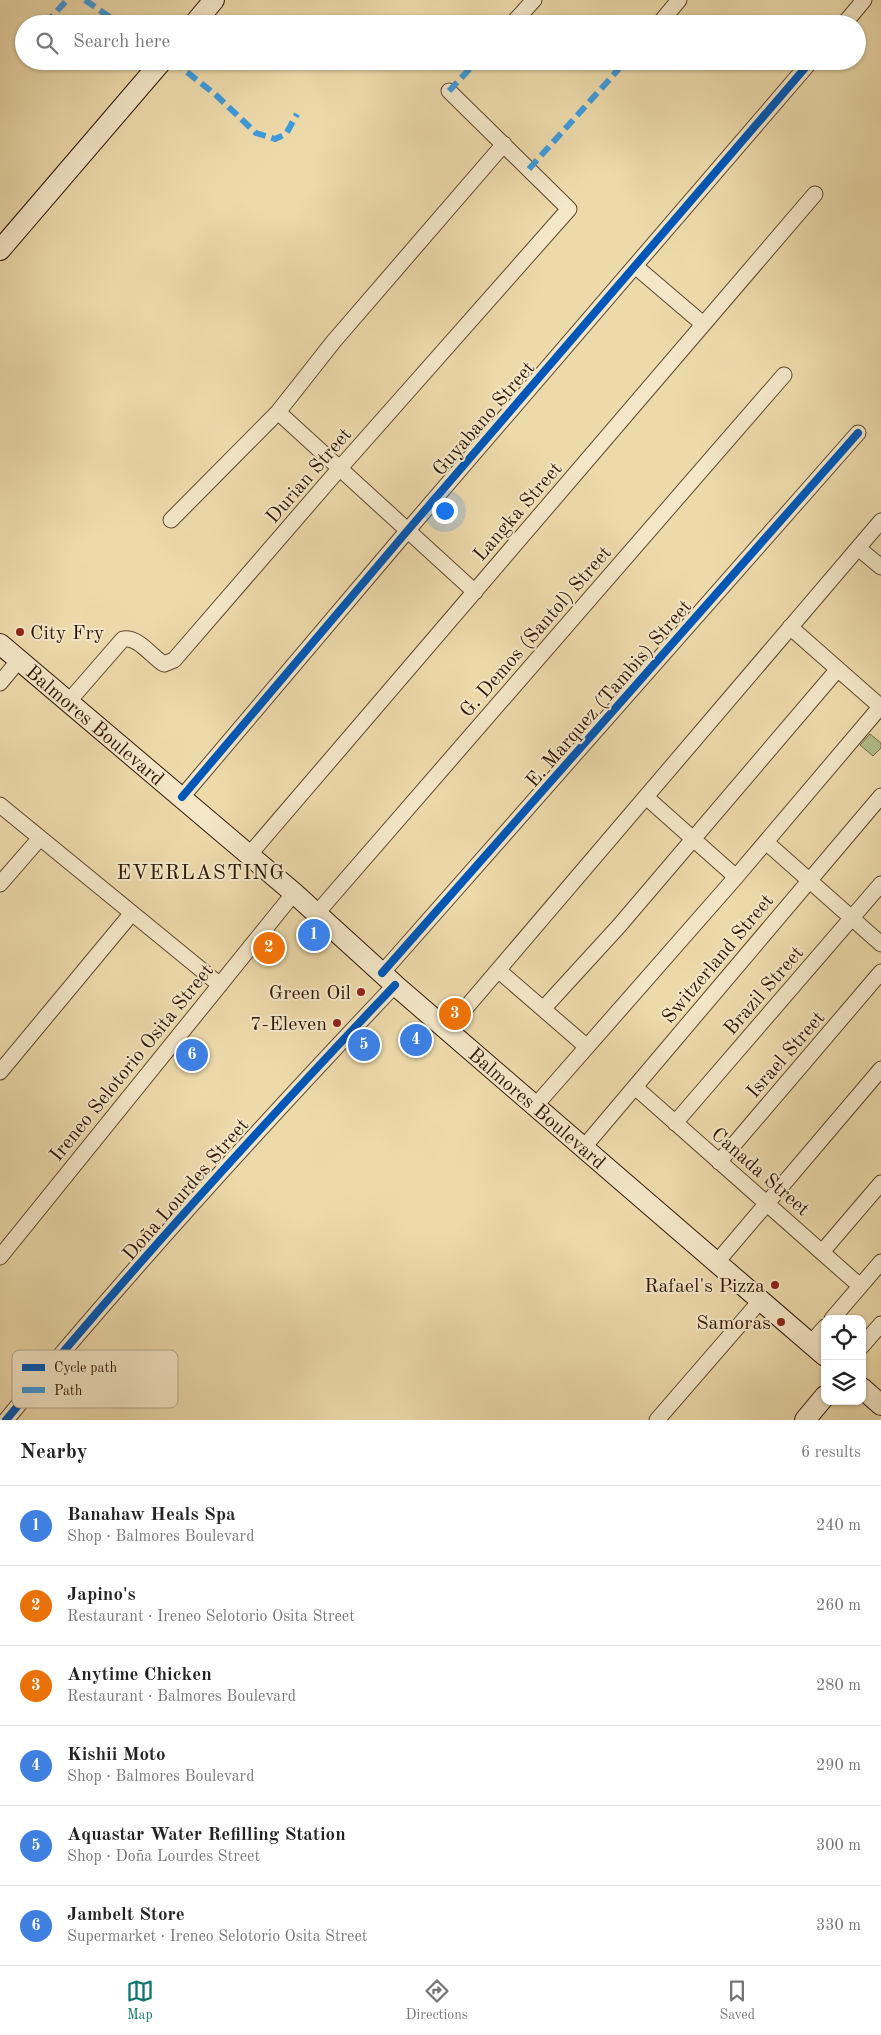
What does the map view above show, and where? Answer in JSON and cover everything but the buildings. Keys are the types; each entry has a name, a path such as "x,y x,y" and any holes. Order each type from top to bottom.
{"main road":[{"path":"202,15 214,0"},
{"path":"0,250 154,70"},
{"name":"Balmores Boulevard","path":"0,644 294,893 447,1030 818,1350"},
{"path":"866,1392 881,1405"},
{"path":"805,1420 821,1401"}],"street":[{"path":"520,15 534,0"},
{"path":"666,15 679,0"},
{"path":"852,15 864,0"},
{"name":"Guyabano Street","path":"182,798 408,530 803,70"},
{"path":"171,520 278,412 334,340 504,144 449,91"},
{"name":"Durian Street","path":"69,701 124,639 128,638 135,641 164,664 174,660 340,468 569,209 504,144"},
{"name":"Langka Street","path":"249,855 815,194"},
{"path":"635,266 703,324"},
{"name":"G. Demos (Santol) Street","path":"317,913 784,374"},
{"path":"278,412 474,592"},
{"name":"E. Marquez (Tambis) Street","path":"389,979 858,433"},
{"path":"447,1030 881,521"},
{"path":"858,548 881,567"},
{"path":"536,1105 736,877 881,707 790,627"},
{"path":"0,683 19,660"},
{"path":"543,1009 619,926 838,669"},
{"name":"Switzerland Street","path":"584,1147 881,796"},
{"path":"646,797 736,877"},
{"path":"0,805 220,985"},
{"path":"0,884 40,838"},
{"path":"766,842 881,944"},
{"name":"Brazil Street","path":"675,1122 881,884"},
{"name":"Ireneo Selotorio Osita Street","path":"0,1257 294,893"},
{"path":"0,1072 132,913"},
{"path":"498,970 587,1047"},
{"name":"Israel Street","path":"720,1162 881,972"},
{"name":"Doña Lourdes Street","path":"66,1350 389,979"},
{"path":"717,1262 881,1069"},
{"name":"Canada Street","path":"635,1087 860,1286"},
{"path":"822,1252 881,1183"},
{"path":"835,1315 881,1262"},
{"path":"657,1420 761,1300"},
{"path":"866,1341 881,1324"},
{"name":"Doña Lourdes Street","path":"6,1420 16,1408"}],"green space":[{"path":"870,734 881,743 881,748 873,756 860,745"}],"marked path":[{"path":"53,15 67,0"},
{"path":"85,0 107,15"},
{"path":"184,70 216,95 256,133 275,139 286,134 297,114"},
{"path":"449,91 469,70"},
{"path":"529,169 618,70"}],"cycle path":[{"path":"182,797 408,530 803,70"},
{"path":"382,973 858,433"},
{"path":"65,1350 197,1199 395,985"},
{"path":"6,1420 16,1408"}],"place":[{"name":"City Fry","path":"20,632"},
{"name":"Banahaw Heals Spa","path":"314,935"},
{"name":"Japino's","path":"269,948"},
{"name":"Green Oil","path":"361,992"},
{"name":"Anytime Chicken","path":"455,1014"},
{"name":"7-Eleven","path":"337,1023"},
{"name":"Kishii Moto","path":"416,1040"},
{"name":"Aquastar Water Refilling Station","path":"364,1045"},
{"name":"Jambelt Store","path":"192,1055"},
{"name":"Rafael's Pizza","path":"775,1285"},
{"name":"Samoras","path":"781,1322"}],"district":[{"name":"EVERLASTING","path":"201,872"}]}
